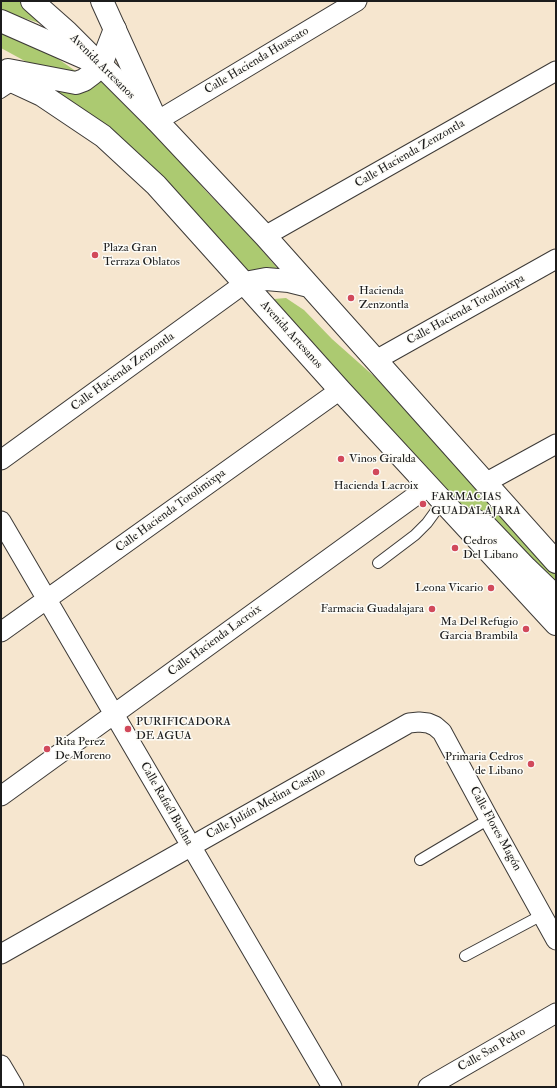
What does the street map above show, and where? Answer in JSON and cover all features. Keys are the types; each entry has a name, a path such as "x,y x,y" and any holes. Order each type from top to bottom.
{"main road":[{"name":"Avenida Artesanos","path":"32,1 67,32 157,122 265,236 556,562"},
{"path":"102,1 157,122"},
{"path":"1,21 101,66"},
{"path":"5,80 50,79 76,83 84,80 101,66 115,30"},
{"name":"Avenida Artesanos","path":"5,80 42,95 103,136 156,185 340,390 556,624"},
{"path":"245,283 266,279 289,281 309,286"},
{"path":"440,498 486,526 526,568 556,596"}],"street":[{"name":"Calle Hacienda Huascato","path":"157,122 357,1"},
{"name":"Calle Hacienda Zenzontla","path":"265,236 556,71"},
{"name":"Calle Hacienda Totolimixpa","path":"376,360 556,259"},
{"name":"Calle Hacienda Zenzontla","path":"1,460 245,283"},
{"name":"Calle Hacienda Totolimixpa","path":"1,632 340,390"},
{"path":"485,483 556,444"},
{"name":"Calle Hacienda Lacroix","path":"1,796 114,714 440,498"},
{"name":"Calle Rafaél Buelna","path":"1,521 332,1087"},
{"name":"Calle Julián Medina Castillo","path":"1,954 409,723 428,723"},
{"name":"Calle Flores Magón","path":"428,723 436,726 442,732 556,940"},
{"name":"Calle San Pedro","path":"428,1087 556,1013"},
{"path":"1,1065 14,1087"}],"lane":[{"path":"378,563 415,535 427,522 440,498"},
{"path":"420,860 489,819"},
{"path":"465,956 542,915"}],"green space":[{"path":"1,1 21,1 49,26 1,11"},
{"path":"1,29 51,54 77,72 45,72 1,48"},
{"path":"102,80 156,132 205,190 255,242 284,276 276,273 269,267 257,270 250,274 54,91"},
{"path":"286,298 304,310 332,339 376,378 457,465 556,573 556,592 411,462 274,299"}],"place":[{"name":"Plaza Gran Terraza Oblatos","path":"95,255"},
{"name":"Hacienda Zenzontla","path":"351,298"},
{"name":"Vinos Giralda","path":"341,459"},
{"name":"Hacienda Lacroix","path":"376,472"},
{"name":"FARMACIAS GUADALAJARA","path":"423,504"},
{"name":"Cedros Del Libano","path":"455,548"},
{"name":"Leona Vicario","path":"491,588"},
{"name":"Farmacia Guadalajara","path":"432,609"},
{"name":"Ma Del Refugio Garcia Brambila","path":"526,629"},
{"name":"PURIFICADORA DE AGUA","path":"128,729"},
{"name":"Rita Perez De Moreno","path":"47,749"},
{"name":"Primaria Cedros de Libano","path":"531,764"}]}
